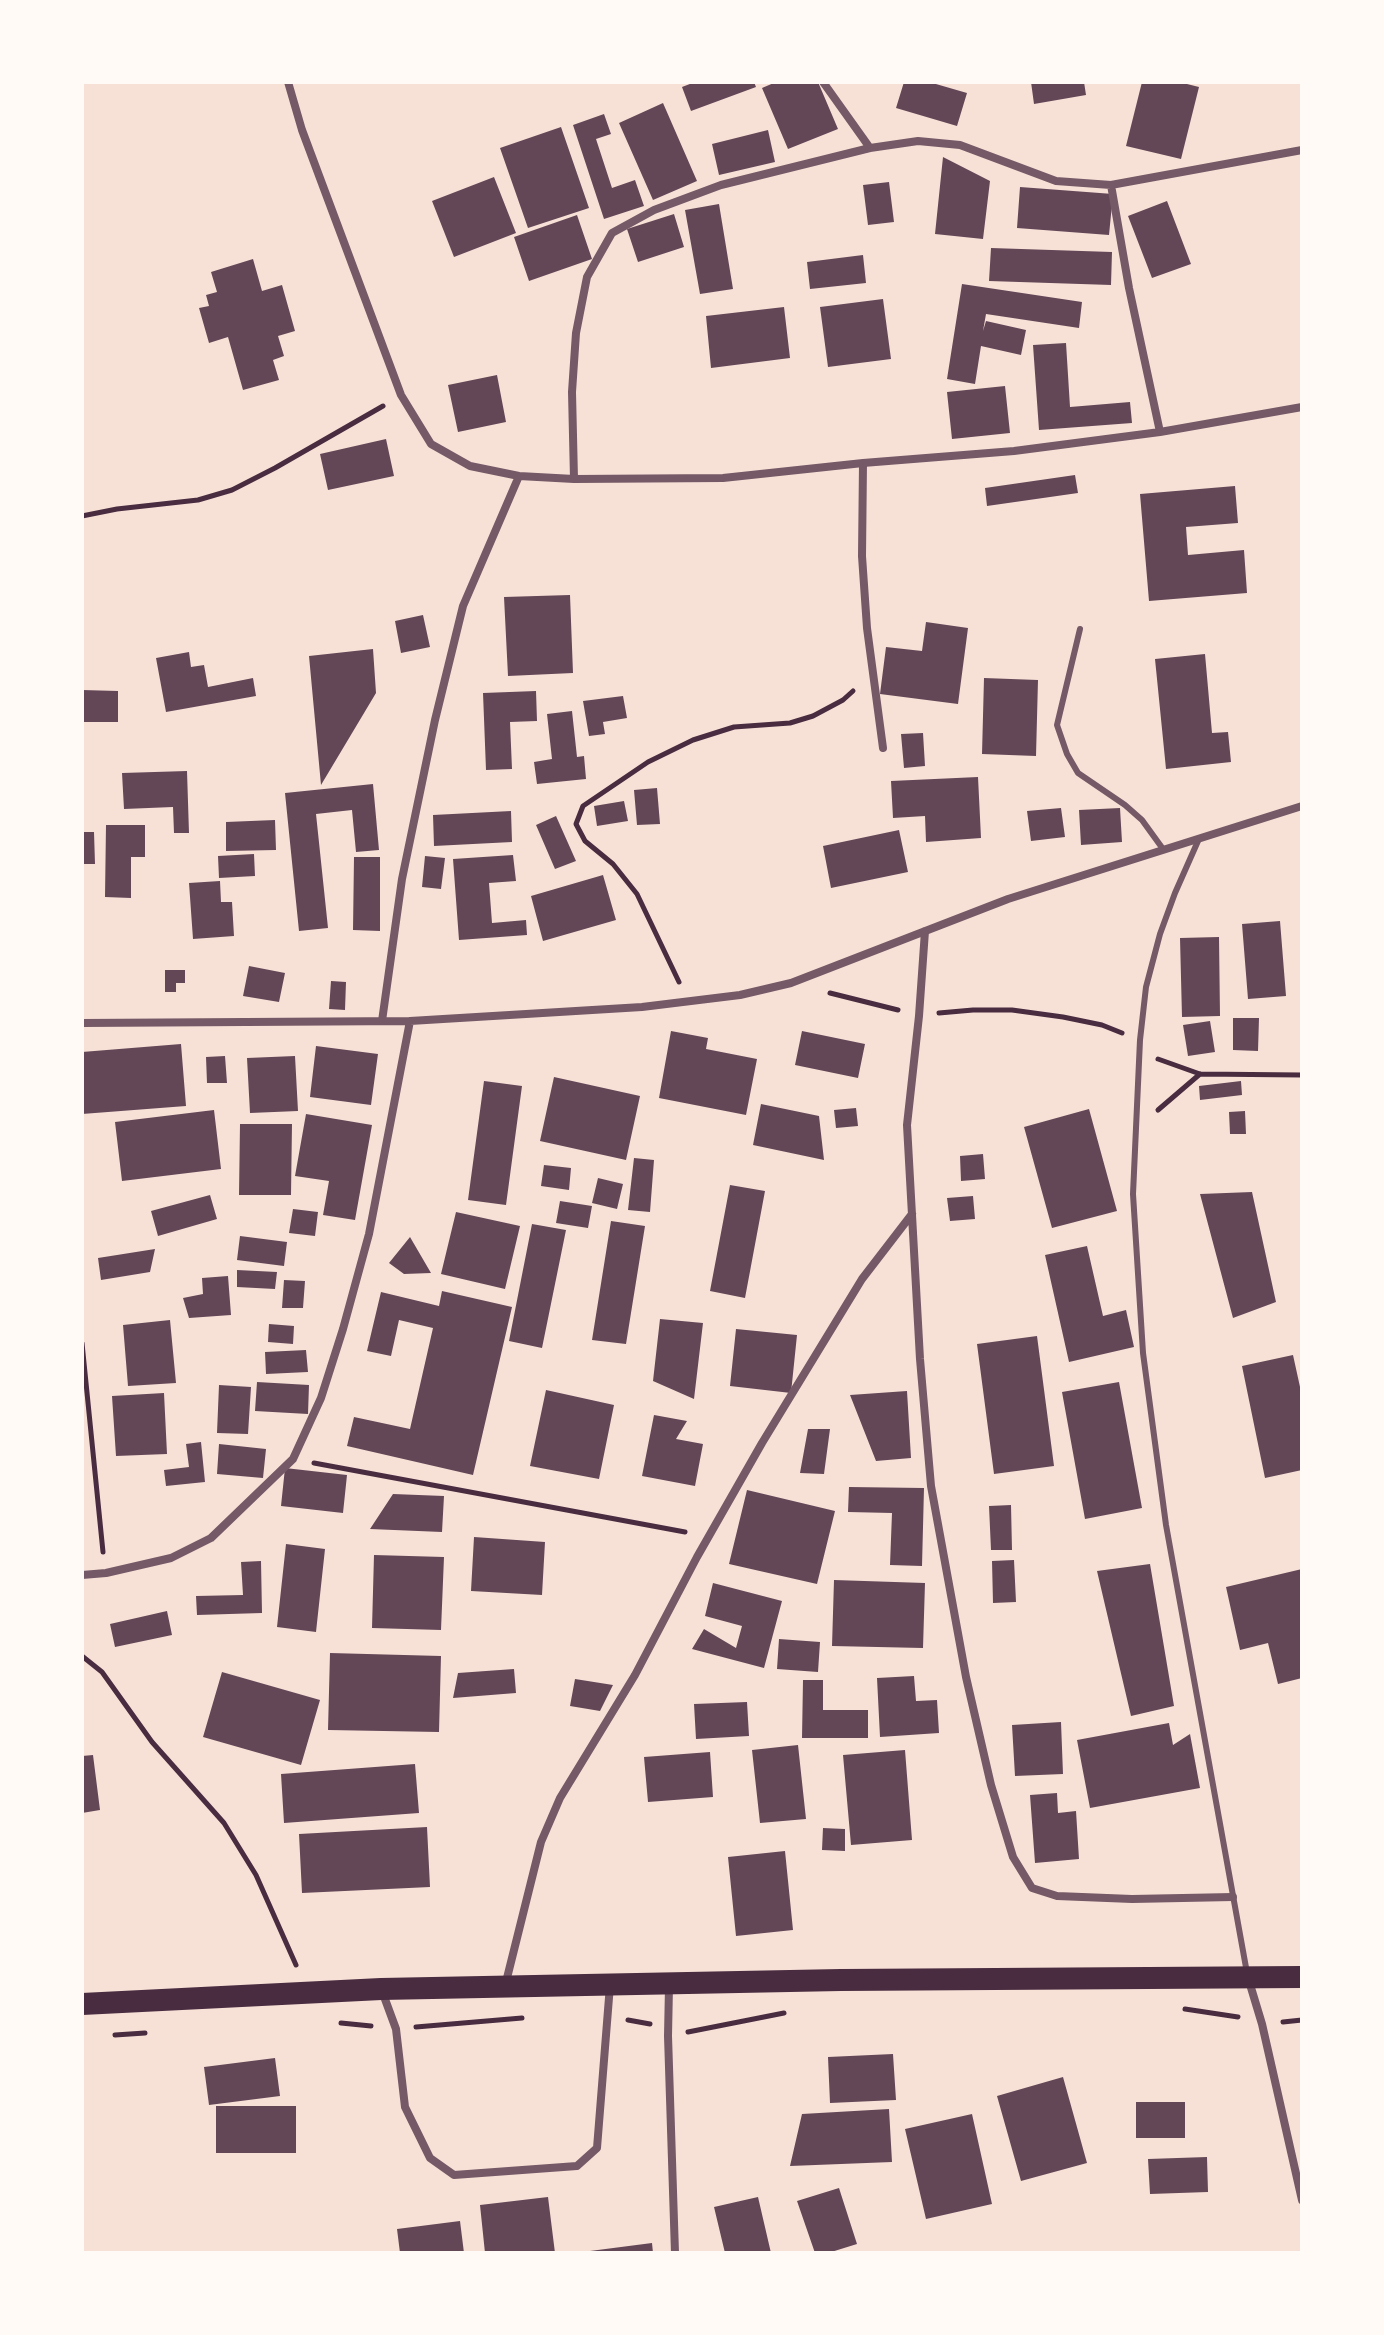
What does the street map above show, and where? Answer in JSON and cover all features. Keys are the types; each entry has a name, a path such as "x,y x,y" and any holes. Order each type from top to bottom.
{"highway":[{"path":"82,2004 505,1986 1302,1977"}],"street":[{"path":"288,82 307,143 401,395 431,444 470,466 519,476 574,479 723,478 1014,451 1160,432 1302,407"},
{"path":"823,82 870,148"},
{"path":"574,479 572,392 576,333 587,277 612,233 654,210 721,185 870,148 918,141 960,145 1056,181 1111,185 1302,150"},
{"path":"1111,185 1160,432"},
{"path":"863,463 862,556 872,675 883,748"},
{"path":"382,1021 402,879 435,720 463,606 519,476"},
{"path":"82,1023 410,1021 552,1014 740,995 791,983 1008,899 1302,806"},
{"path":"925,931 907,1125 920,1359 931,1486 966,1677 991,1785 1013,1857 1032,1888 1057,1896 1132,1899 1233,1897"},
{"path":"82,1575 106,1573 171,1558 211,1538 293,1459 321,1398 369,1234 410,1021"},
{"path":"505,1986 541,1842 560,1798 635,1675 762,1443 862,1279 912,1214"},
{"path":"1248,1977 1262,2024 1302,2200"},
{"path":"381,1989 396,2029 405,2107 430,2158 454,2175 577,2166 597,2148 610,1984"},
{"path":"669,1985 675,2253"}],"lane":[{"path":"1080,629 1057,725 1067,754 1078,773 1142,820 1163,849"},
{"path":"1198,841 1160,934 1146,987 1139,1050 1133,1194 1143,1353 1166,1525 1248,1977"}],"path":[{"path":"82,516 198,500 232,490 401,395"},
{"path":"688,1001 637,894 613,864 585,841 576,824 583,806 648,762 693,740 734,727 790,723 813,716 843,700 872,675"},
{"path":"791,983 919,1016 973,1010 1012,1010 1102,1025 1140,1040"},
{"path":"1139,1050 1200,1074 1302,1075"},
{"path":"1136,1130 1200,1074"},
{"path":"82,1343 106,1573"},
{"path":"293,1459 709,1536"},
{"path":"82,1656 102,1672 152,1742 224,1823 256,1875 308,1992"}],"building":[{"path":"695,82 754,82 756,87 691,111 682,87"},
{"path":"776,82 818,82 838,129 788,149 762,88"},
{"path":"904,82 929,82 967,93 957,126 896,108"},
{"path":"1031,82 1084,82 1086,95 1034,104"},
{"path":"1142,82 1179,82 1199,87 1181,159 1126,146"},
{"path":"663,103 697,181 653,200 619,123"},
{"path":"604,114 611,134 596,139 612,188 635,180 644,206 604,219 573,125"},
{"path":"561,127 589,208 528,228 500,148"},
{"path":"768,130 775,162 719,175 712,144"},
{"path":"943,157 990,181 983,239 935,234"},
{"path":"494,177 516,233 454,257 432,201"},
{"path":"889,182 894,222 868,225 863,185"},
{"path":"1020,187 1113,194 1109,235 1017,228"},
{"path":"1167,201 1191,264 1152,278 1128,216"},
{"path":"719,204 733,289 700,294 685,210"},
{"path":"674,214 684,247 638,262 627,229"},
{"path":"577,215 592,259 529,281 514,237"},
{"path":"991,248 1112,252 1111,285 989,281"},
{"path":"863,255 866,283 810,289 807,262"},
{"path":"253,259 262,291 282,285 295,331 278,336 284,356 273,360 279,380 243,390 228,337 209,343 199,308 209,306 206,295 217,292 211,272"},
{"path":"962,284 1082,302 1079,328 986,314 983,331 986,321 1026,330 1021,355 981,346 975,384 947,379"},
{"path":"883,299 891,359 828,367 820,307"},
{"path":"784,307 790,358 711,368 706,316"},
{"path":"1066,343 1070,407 1130,402 1132,423 1039,430 1033,345"},
{"path":"497,375 506,422 458,432 448,385"},
{"path":"1005,386 1010,433 952,439 947,392"},
{"path":"386,439 394,476 328,490 320,454"},
{"path":"1075,475 1078,493 987,506 985,488"},
{"path":"1235,486 1238,523 1186,527 1188,555 1244,550 1247,593 1149,601 1140,494"},
{"path":"570,595 573,673 508,676 504,597"},
{"path":"423,615 430,647 401,653 395,621"},
{"path":"926,622 968,628 958,704 880,694 886,647 922,651"},
{"path":"373,649 376,693 321,785 309,656"},
{"path":"189,652 191,667 204,665 208,687 253,678 256,696 166,712 156,658"},
{"path":"1205,654 1212,733 1228,732 1231,762 1166,769 1155,659"},
{"path":"984,678 1038,680 1036,756 982,754"},
{"path":"82,690 118,691 118,722 82,722"},
{"path":"536,691 537,721 510,722 512,769 486,770 483,693"},
{"path":"623,696 627,718 603,722 605,734 589,736 583,701"},
{"path":"572,711 577,757 584,756 586,779 537,784 534,762 552,759 547,714"},
{"path":"923,733 925,766 904,768 901,734"},
{"path":"187,771 189,833 174,833 173,807 124,809 122,773"},
{"path":"978,777 981,838 926,842 925,816 893,818 891,781"},
{"path":"373,784 379,850 356,852 352,810 316,814 328,928 299,931 285,793"},
{"path":"657,788 660,824 637,825 634,790"},
{"path":"624,801 628,821 597,826 594,806"},
{"path":"1061,808 1065,837 1031,841 1027,811"},
{"path":"1120,808 1122,842 1081,845 1079,810"},
{"path":"511,811 512,842 434,846 433,815"},
{"path":"556,816 576,861 555,869 536,825"},
{"path":"275,820 276,850 226,851 226,822"},
{"path":"106,825 145,825 145,857 131,857 131,898 105,897"},
{"path":"899,830 908,872 831,888 823,846"},
{"path":"82,832 94,832 95,864 82,864"},
{"path":"254,854 255,876 219,878 218,856"},
{"path":"513,855 516,881 489,883 492,923 526,920 527,935 459,940 453,859"},
{"path":"425,856 445,858 441,889 422,887"},
{"path":"354,857 380,857 380,931 353,930"},
{"path":"603,875 616,920 543,941 531,896"},
{"path":"220,881 221,902 232,902 234,936 193,939 189,883"},
{"path":"1280,921 1286,996 1248,999 1242,924"},
{"path":"1219,937 1220,1016 1182,1017 1180,938"},
{"path":"249,966 285,973 279,1002 243,996"},
{"path":"165,970 185,970 185,983 176,983 176,992 165,992"},
{"path":"331,981 346,982 345,1010 329,1009"},
{"path":"1233,1018 1259,1018 1258,1051 1233,1050"},
{"path":"1210,1021 1215,1052 1188,1056 1183,1025"},
{"path":"671,1031 708,1038 706,1049 757,1059 746,1115 659,1098"},
{"path":"802,1031 865,1044 858,1078 795,1065"},
{"path":"181,1044 186,1106 82,1114 82,1052"},
{"path":"316,1046 378,1054 371,1105 310,1097"},
{"path":"225,1056 227,1083 207,1083 206,1057"},
{"path":"295,1056 298,1111 250,1113 247,1058"},
{"path":"554,1077 640,1096 626,1160 540,1141"},
{"path":"484,1081 522,1086 506,1205 468,1200"},
{"path":"1241,1081 1242,1095 1200,1100 1199,1086"},
{"path":"761,1104 819,1116 824,1160 753,1145"},
{"path":"856,1108 858,1126 836,1128 834,1110"},
{"path":"1089,1109 1117,1211 1052,1228 1024,1127"},
{"path":"214,1110 221,1169 122,1181 115,1122"},
{"path":"1245,1111 1246,1134 1230,1134 1229,1112"},
{"path":"306,1114 372,1125 355,1220 323,1215 329,1181 295,1176"},
{"path":"240,1124 292,1124 291,1195 239,1195"},
{"path":"983,1154 985,1179 961,1181 960,1156"},
{"path":"634,1158 654,1160 650,1212 628,1210"},
{"path":"544,1165 571,1168 569,1190 541,1186"},
{"path":"598,1178 623,1184 617,1209 592,1203"},
{"path":"730,1185 765,1191 745,1298 710,1291"},
{"path":"1252,1192 1276,1302 1233,1318 1200,1194"},
{"path":"210,1195 217,1219 158,1236 151,1211"},
{"path":"973,1196 975,1219 950,1221 947,1198"},
{"path":"560,1201 592,1206 588,1228 556,1223"},
{"path":"293,1209 318,1212 315,1236 289,1233"},
{"path":"456,1212 520,1226 505,1289 441,1274"},
{"path":"611,1221 645,1226 626,1344 592,1340"},
{"path":"532,1224 566,1230 542,1348 509,1341"},
{"path":"240,1236 287,1242 284,1266 237,1260"},
{"path":"410,1237 431,1273 404,1274 389,1263"},
{"path":"1087,1246 1103,1316 1126,1310 1134,1347 1069,1362 1045,1255"},
{"path":"155,1249 150,1272 101,1280 98,1258"},
{"path":"237,1270 277,1272 275,1289 237,1287"},
{"path":"228,1276 231,1315 189,1318 183,1298 203,1294 202,1278"},
{"path":"284,1280 305,1281 303,1308 282,1308"},
{"path":"442,1291 512,1307 473,1475 347,1446 354,1417 410,1429 433,1328 399,1320 391,1356 367,1351 381,1292 439,1306"},
{"path":"660,1319 703,1323 694,1399 653,1381"},
{"path":"170,1320 176,1383 128,1386 123,1325"},
{"path":"269,1324 294,1326 293,1344 268,1342"},
{"path":"736,1329 797,1335 791,1393 730,1386"},
{"path":"1037,1336 1054,1466 994,1474 977,1344"},
{"path":"306,1350 308,1372 266,1374 265,1352"},
{"path":"1293,1355 1302,1396 1302,1470 1265,1478 1242,1366"},
{"path":"257,1382 309,1385 308,1414 255,1411"},
{"path":"1119,1382 1142,1508 1085,1519 1062,1392"},
{"path":"219,1385 251,1387 248,1434 217,1433"},
{"path":"546,1390 614,1405 599,1479 530,1466"},
{"path":"907,1391 911,1458 876,1461 850,1395"},
{"path":"164,1393 167,1454 116,1456 112,1396"},
{"path":"654,1415 687,1421 676,1439 703,1444 695,1486 642,1476"},
{"path":"808,1429 830,1429 824,1474 800,1473"},
{"path":"201,1442 205,1482 166,1486 164,1470 189,1467 186,1444"},
{"path":"219,1444 266,1449 263,1478 217,1474"},
{"path":"285,1468 347,1475 343,1513 281,1506"},
{"path":"849,1487 924,1488 922,1566 890,1565 892,1513 848,1512"},
{"path":"747,1490 835,1511 817,1584 729,1564"},
{"path":"393,1494 444,1496 442,1532 370,1529"},
{"path":"1011,1505 1012,1550 991,1550 989,1506"},
{"path":"474,1537 545,1542 542,1595 471,1591"},
{"path":"286,1544 325,1549 316,1632 277,1627"},
{"path":"374,1555 444,1557 441,1630 372,1628"},
{"path":"1014,1560 1016,1602 993,1603 992,1561"},
{"path":"261,1561 262,1613 197,1615 196,1596 243,1595 241,1562"},
{"path":"1150,1564 1174,1706 1131,1716 1097,1571"},
{"path":"1302,1569 1302,1678 1278,1684 1268,1643 1240,1650 1226,1587"},
{"path":"834,1580 925,1583 923,1648 832,1646"},
{"path":"713,1583 782,1601 764,1668 692,1649 704,1629 736,1648 742,1626 705,1616"},
{"path":"167,1611 172,1635 115,1647 110,1624"},
{"path":"779,1639 820,1642 818,1672 777,1669"},
{"path":"330,1653 441,1656 439,1732 328,1730"},
{"path":"514,1669 516,1693 453,1698 458,1673"},
{"path":"222,1672 320,1700 301,1765 203,1737"},
{"path":"914,1676 916,1701 937,1700 939,1733 880,1737 877,1678"},
{"path":"575,1679 613,1685 600,1711 570,1706"},
{"path":"803,1680 823,1680 823,1710 868,1710 868,1738 802,1738"},
{"path":"747,1702 749,1736 696,1739 694,1704"},
{"path":"1061,1722 1063,1774 1015,1776 1012,1725"},
{"path":"1169,1723 1173,1745 1190,1734 1200,1788 1090,1808 1077,1740"},
{"path":"798,1745 806,1819 760,1823 752,1750"},
{"path":"905,1750 912,1840 851,1845 843,1755"},
{"path":"710,1752 713,1797 648,1802 644,1757"},
{"path":"93,1755 100,1810 82,1813 82,1756"},
{"path":"415,1764 419,1813 284,1823 281,1774"},
{"path":"1057,1793 1058,1813 1076,1811 1079,1859 1035,1863 1030,1795"},
{"path":"427,1827 430,1887 302,1893 299,1834"},
{"path":"823,1828 845,1829 845,1851 822,1850"},
{"path":"785,1851 793,1930 736,1936 728,1857"},
{"path":"893,2054 896,2100 830,2103 828,2057"},
{"path":"275,2058 280,2096 209,2105 204,2067"},
{"path":"1063,2077 1087,2163 1021,2181 997,2096"},
{"path":"1136,2102 1185,2102 1185,2138 1136,2138"},
{"path":"216,2106 296,2106 296,2153 216,2153"},
{"path":"889,2109 892,2162 790,2166 802,2114"},
{"path":"972,2114 992,2204 926,2219 905,2129"},
{"path":"1207,2157 1208,2192 1150,2194 1148,2159"},
{"path":"839,2188 857,2244 828,2253 815,2253 797,2201"},
{"path":"548,2197 555,2253 485,2253 480,2205"},
{"path":"758,2197 771,2253 725,2253 714,2207"},
{"path":"460,2221 464,2253 400,2253 397,2229"},
{"path":"652,2243 653,2253 590,2253 590,2251"}]}
